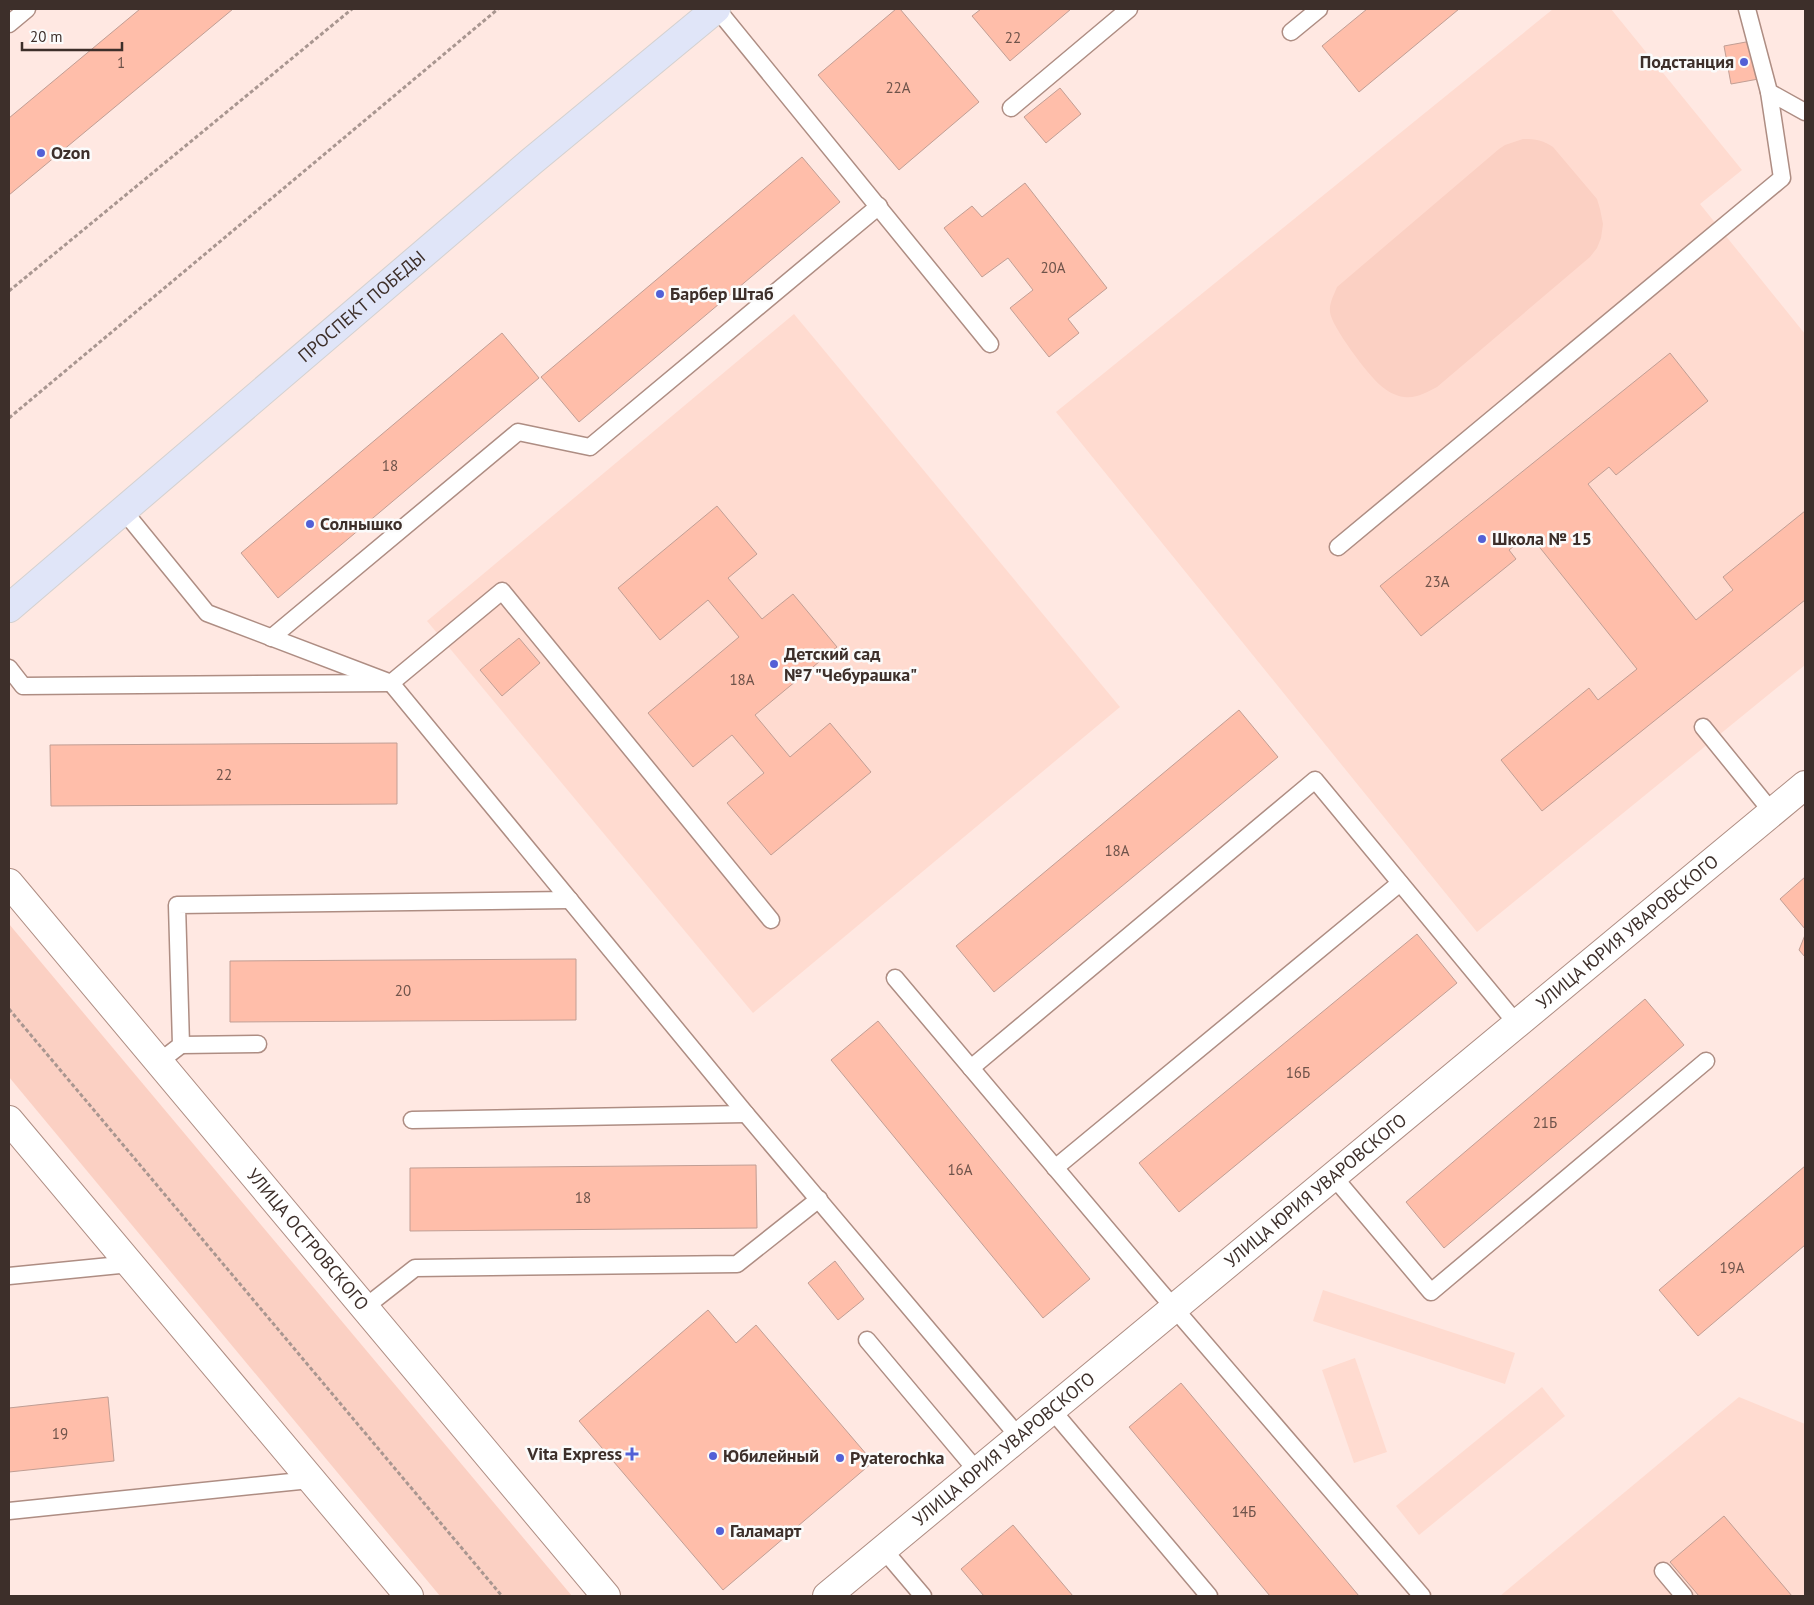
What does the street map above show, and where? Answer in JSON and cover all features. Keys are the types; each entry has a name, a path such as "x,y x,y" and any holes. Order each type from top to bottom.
{"main road":[{"name":"ПРОСПЕКТ ПОБЕДЫ","path":"9,608 532,161 717,9"},
{"name":"УЛИЦА ЮРИЯ УВАРОВСКОГО","path":"827,1596 1805,785"},
{"name":"УЛИЦА ОСТРОВСКОГО","path":"9,883 606,1596"},
{"path":"9,1120 409,1596"}],"lane":[{"path":"9,24 27,9"},
{"path":"717,9 990,344"},
{"path":"1011,108 1129,9"},
{"path":"1291,32 1319,9"},
{"path":"1338,547 1782,178 1769,92 1747,9"},
{"path":"1769,92 1805,112"},
{"path":"271,638 518,432 590,447 879,206"},
{"path":"123,510 207,613 392,683 746,1114 1019,1437"},
{"path":"9,668 23,686 392,683 502,591 771,920"},
{"path":"1703,727 1772,812"},
{"path":"972,1068 1316,780 1517,1024"},
{"path":"1054,1168 1400,883"},
{"path":"181,1045 177,905 570,900"},
{"path":"895,978 1054,1168 1422,1596"},
{"path":"159,1062 181,1045 258,1044"},
{"path":"1333,1176 1431,1292 1706,1062"},
{"path":"412,1120 746,1114"},
{"path":"364,1308 415,1268 737,1264 819,1199"},
{"path":"9,1276 130,1264"},
{"path":"867,1340 977,1471"},
{"path":"1052,1410 1209,1596"},
{"path":"9,1511 310,1480"},
{"path":"883,1549 922,1596"},
{"path":"1663,1571 1684,1596"}],"path":[{"path":"9,291 352,9"},
{"path":"9,418 498,9"},
{"path":"9,1009 502,1596"}],"shaded area":[{"name":"Школа № 15","path":"1553,9 1611,9 1742,170 1700,204 1805,334 1805,665 1477,932 1056,412"},
{"path":"1523,139 1539,140 1553,147 1597,199 1603,224 1597,248 1590,257 1437,387 1413,397 1391,393 1380,385 1368,372 1351,350 1332,319 1330,309 1337,287 1499,149"},
{"name":"Детский сад №7 \"Чебурашка\"","path":"794,314 1120,707 753,1013 427,621"},
{"path":"9,924 572,1596 440,1596 9,1077"},
{"path":"1323,1290 1515,1353 1505,1384 1313,1321"},
{"path":"1355,1358 1387,1452 1354,1463 1322,1370"},
{"path":"1542,1387 1565,1416 1419,1535 1396,1506"},
{"path":"1739,1397 1805,1424 1805,1596 1500,1596"}],"building":[{"path":"140,9 233,9 9,195 9,118"},
{"path":"896,9 900,9 979,102 899,170 818,75"},
{"path":"981,9 1071,9 1010,61 972,16"},
{"path":"1367,9 1459,9 1359,92 1322,46"},
{"name":"Подстанция","path":"1757,40 1764,78 1731,84 1724,46"},
{"path":"1060,88 1081,114 1046,143 1024,117"},
{"path":"802,157 840,202 579,422 541,377"},
{"path":"1025,183 1107,288 1068,319 1079,333 1049,357 1010,308 1033,290 1008,258 982,277 944,228 972,206 982,217"},
{"path":"502,333 539,378 278,598 241,553"},
{"path":"1670,353 1708,401 1616,475 1609,467 1588,484 1696,620 1733,590 1723,577 1805,511 1805,600 1542,811 1501,760 1589,688 1598,700 1637,669 1529,534 1509,550 1516,559 1421,636 1380,586"},
{"path":"717,506 757,554 728,578 762,619 793,594 837,647 755,715 790,757 830,723 871,772 771,855 727,803 764,773 732,735 693,767 648,713 739,637 708,600 660,640 618,588"},
{"path":"519,638 540,663 502,696 480,670"},
{"path":"1239,710 1278,757 994,992 956,946"},
{"path":"397,743 397,804 51,806 50,745"},
{"path":"1805,877 1805,929 1780,899"},
{"path":"1417,934 1457,983 1179,1212 1139,1163"},
{"path":"1805,935 1805,957 1799,950"},
{"path":"576,959 576,1020 230,1022 230,961"},
{"path":"1645,999 1684,1045 1444,1248 1406,1202"},
{"path":"878,1021 1090,1279 1043,1318 831,1060"},
{"path":"756,1165 757,1228 410,1231 410,1168"},
{"path":"1805,1166 1805,1245 1698,1336 1659,1290"},
{"path":"835,1261 864,1299 838,1320 808,1283"},
{"path":"708,1310 736,1343 756,1325 873,1462 723,1590 579,1421"},
{"path":"1181,1383 1359,1596 1270,1596 1129,1427"},
{"path":"108,1397 114,1461 9,1472 9,1408"},
{"path":"1724,1516 1792,1596 1699,1596 1670,1562"},
{"path":"1013,1525 1073,1596 984,1596 961,1569"}],"place":[{"name":"Подстанция","path":"1744,62"},
{"name":"Ozon","path":"41,153"},
{"name":"Барбер Штаб","path":"660,294"},
{"name":"Солнышко","path":"310,524"},
{"name":"Школа № 15","path":"1482,539"},
{"name":"Детский сад №7 \"Чебурашка\"","path":"774,664"},
{"name":"Vita Express","path":"632,1454"},
{"name":"Юбилейный","path":"713,1456"},
{"name":"Pyaterochka","path":"840,1458"},
{"name":"Галамарт","path":"720,1531"}]}
